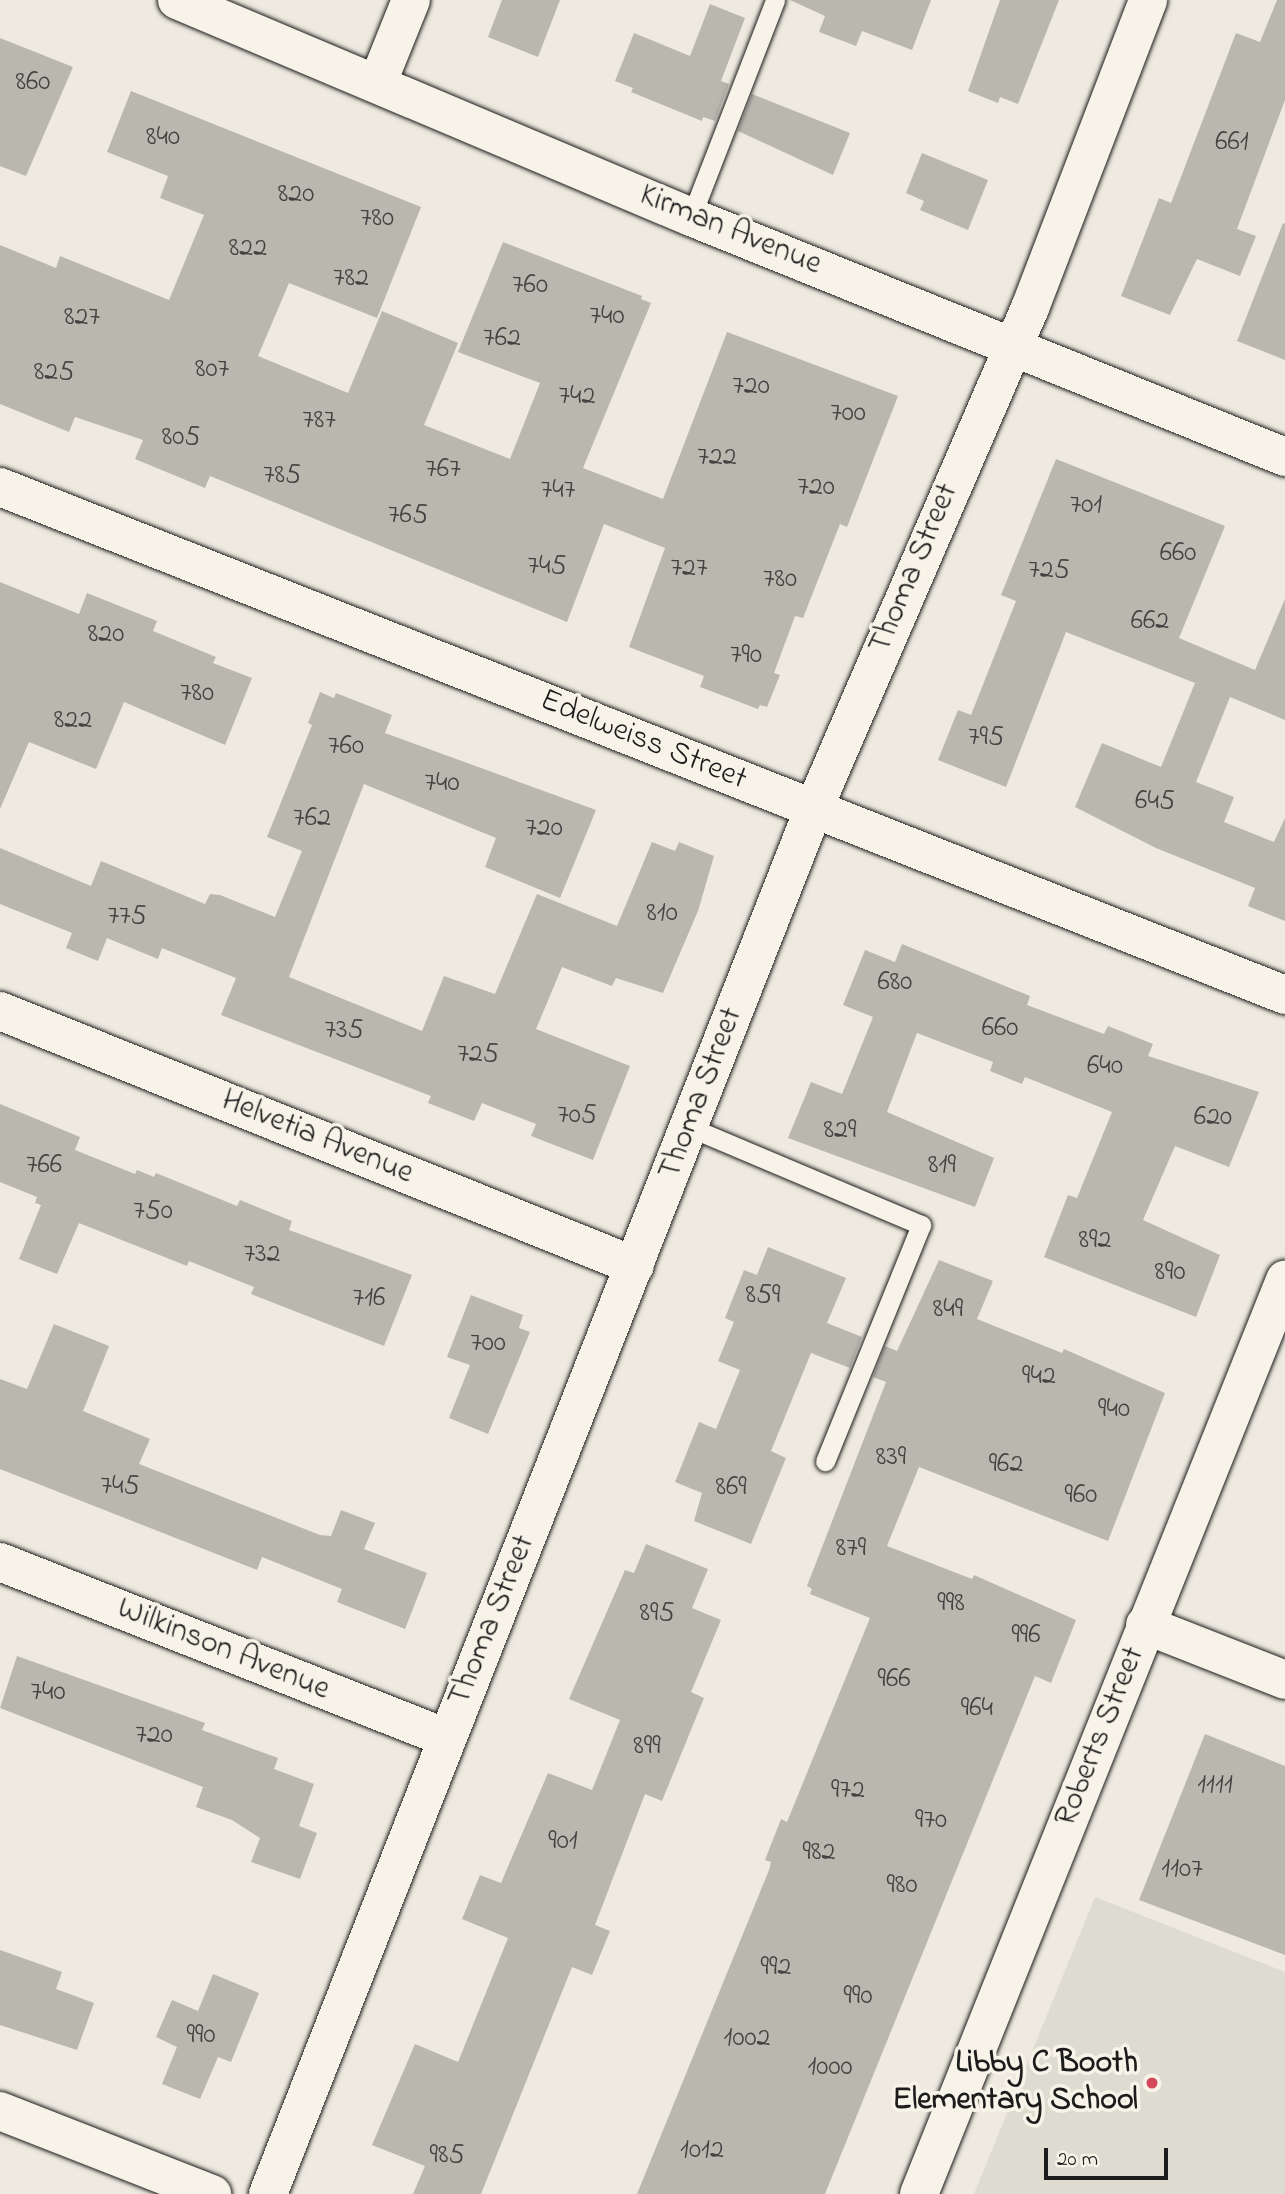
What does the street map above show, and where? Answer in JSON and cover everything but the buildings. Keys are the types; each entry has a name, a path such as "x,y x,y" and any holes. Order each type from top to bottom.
{"street":[{"name":"Kirman Avenue","path":"177,0 378,82 691,217 1285,457"},
{"path":"378,82 411,0"},
{"name":"Thoma Street","path":"268,2194 814,808 990,391 1014,346 1148,0"},
{"name":"Edelweiss Street","path":"0,487 1285,995"},
{"name":"Helvetia Avenue","path":"0,1011 635,1266"},
{"name":"Roberts Street","path":"919,2194 1285,1280"},
{"name":"Wilkinson Avenue","path":"0,1562 446,1738"},
{"path":"1145,1625 1285,1680"},
{"path":"0,2111 212,2194"}],"lane":[{"path":"691,217 775,0"},
{"path":"689,1127 921,1225 825,1461"}],"shaded area":[{"name":"Libby C Booth Elementary School","path":"1095,1897 1285,1972 1285,2194 974,2194"}],"place":[{"name":"Libby C Booth Elementary School","path":"1152,2083"}]}
